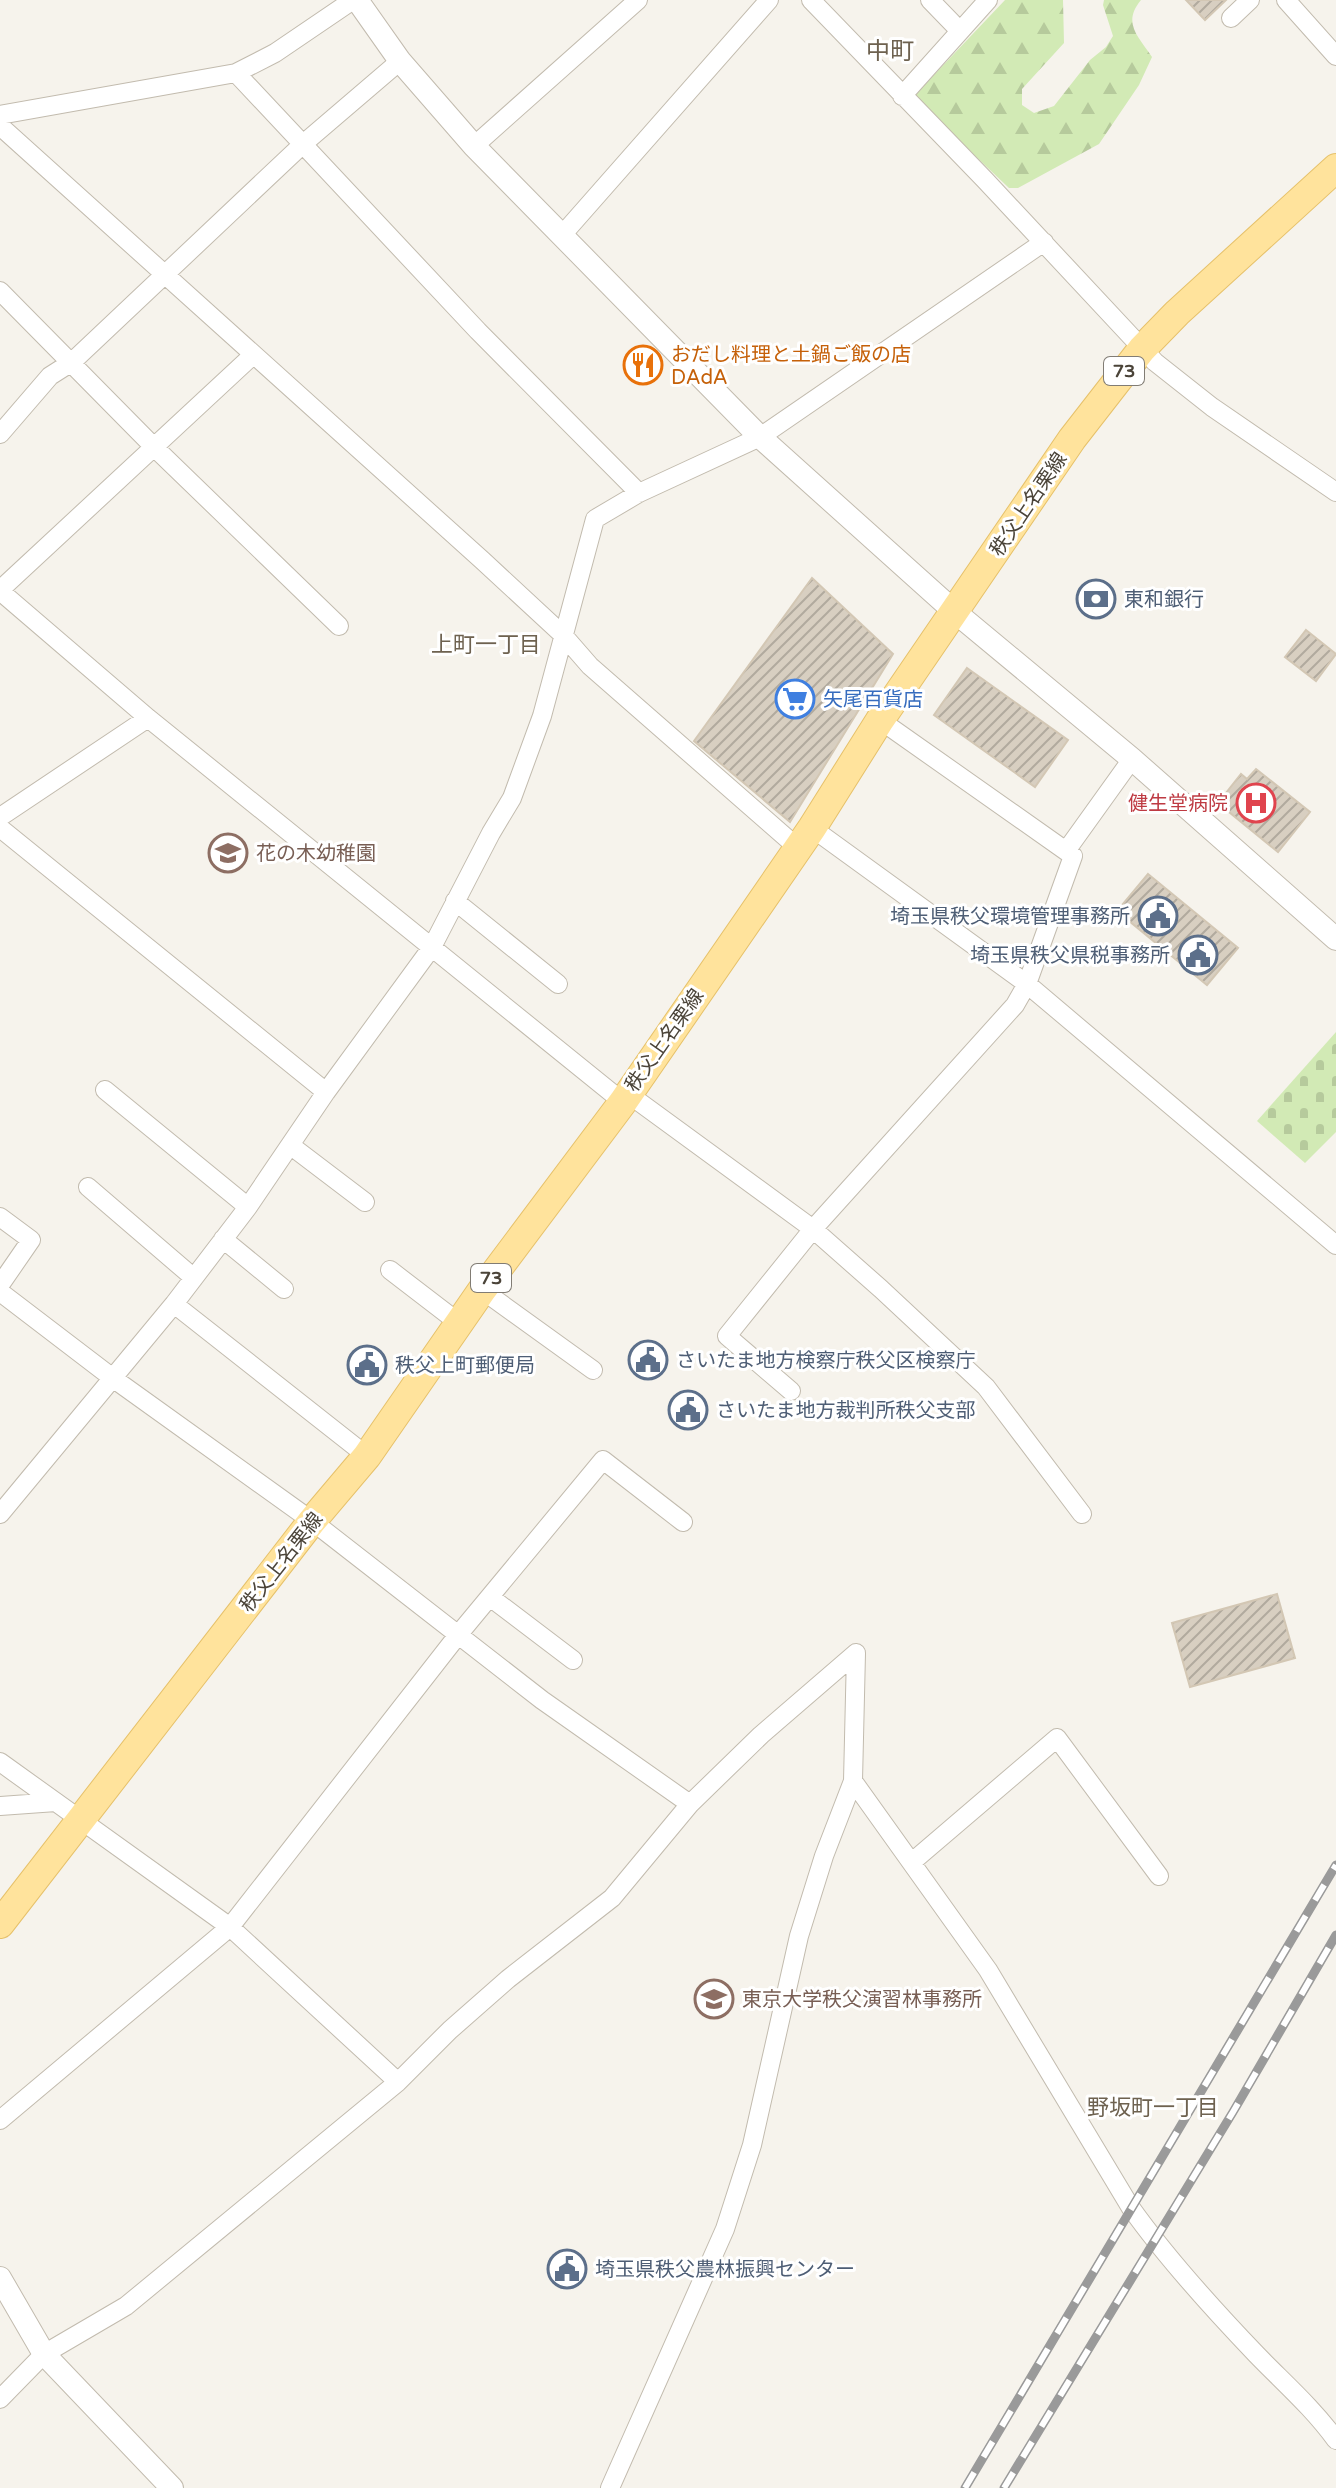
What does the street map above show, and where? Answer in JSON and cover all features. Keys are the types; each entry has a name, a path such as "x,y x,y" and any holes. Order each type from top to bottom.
{"main road":[{"name":"秩父上名栗線","path":"0,1924 312,1521 367,1456 482,1290 625,1098 805,838 880,720 1072,439 1142,349 1177,313 1336,168"}],"street":[{"path":"0,115 236,73 275,53 355,0 400,61 474,146 760,437 955,612 1132,759 1336,939"},
{"path":"474,146 638,0"},
{"path":"563,234 769,0"},
{"path":"811,0 1158,365 1212,407 1336,492"},
{"path":"930,0 960,31"},
{"path":"902,96 988,0"},
{"path":"1231,18 1250,0"},
{"path":"1286,0 1336,56"},
{"path":"0,434 50,376 72,362 303,144 400,61"},
{"path":"236,73 478,331 639,493"},
{"path":"0,126 563,635 590,666 805,838 1027,984 1336,1245"},
{"path":"0,1514 194,1278 432,947 512,798 542,716 595,519 639,493 760,437 1044,242"},
{"path":"0,291 153,446 339,626"},
{"path":"253,355 0,590 148,718 432,947 625,1098 813,1229 986,1387 1082,1514"},
{"path":"0,817 148,718"},
{"path":"791,1391 727,1336 813,1229 1015,1005 1027,984 1073,856 880,720"},
{"path":"1066,851 1132,759"},
{"path":"0,828 326,1092"},
{"path":"455,901 558,984"},
{"path":"105,1090 248,1207"},
{"path":"290,1145 365,1202"},
{"path":"88,1187 194,1278"},
{"path":"0,1217 31,1240 0,1285"},
{"path":"223,1239 284,1289"},
{"path":"390,1270 459,1323"},
{"path":"482,1290 593,1370"},
{"path":"0,1292 114,1379 312,1521 542,1700 690,1804"},
{"path":"174,1304 367,1456"},
{"path":"0,2120 230,1927 458,1635 603,1460 683,1522"},
{"path":"490,1597 573,1660"},
{"path":"0,2399 44,2354 126,2306 398,2082 450,2030 508,1979 612,1898 690,1804 761,1735 856,1653 853,1781 824,1856 799,1936 756,2129 725,2229 610,2488"},
{"path":"912,1862 1057,1738 1159,1876"},
{"path":"0,1762 230,1927 398,2082"},
{"path":"853,1781 988,1970 1131,2208 1153,2238 1253,2351 1321,2419 1336,2440"},
{"path":"0,1806 56,1802"},
{"path":"0,2278 44,2354 172,2488"}],"green space":[{"path":"1005,0 1063,0 1064,43 1022,89 1022,105 1034,113 1054,106 1113,36 1104,0 1141,0 1135,8 1132,23 1152,57 1139,85 1099,144 1018,188 1009,188 913,97"},
{"path":"1336,1032 1336,1132 1305,1163 1257,1121"}],"building":[{"path":"1186,0 1226,0 1205,20"},
{"name":"矢尾百貨店","path":"812,578 893,654 790,822 694,741"},
{"path":"1306,630 1336,654 1316,681 1285,657"},
{"path":"967,668 1068,740 1035,787 934,715"},
{"path":"1256,769 1310,812 1278,852 1218,803 1241,774 1247,779"},
{"path":"1148,874 1238,948 1207,985 1117,911"},
{"path":"1277,1594 1295,1658 1190,1687 1172,1623"}],"railway":[{"path":"965,2488 1336,1865"},
{"path":"1004,2488 1233,2112 1336,1935"}],"place":[{"name":"おだし料理と土鍋ご飯の店 DAdA","path":"643,365"},
{"name":"東和銀行","path":"1096,599"},
{"name":"矢尾百貨店","path":"795,699"},
{"name":"健生堂病院","path":"1256,803"},
{"name":"花の木幼稚園","path":"228,853"},
{"name":"埼玉県秩父環境管理事務所","path":"1158,916"},
{"name":"埼玉県秩父県税事務所","path":"1198,955"},
{"name":"さいたま地方検察庁秩父区検察庁","path":"648,1360"},
{"name":"秩父上町郵便局","path":"367,1365"},
{"name":"さいたま地方裁判所秩父支部","path":"688,1410"},
{"name":"東京大学秩父演習林事務所","path":"714,1999"},
{"name":"埼玉県秩父農林振興センター","path":"567,2269"}],"district":[{"name":"中町","path":"890,51"},
{"name":"上町一丁目","path":"486,644"},
{"name":"野坂町一丁目","path":"1153,2107"}]}
